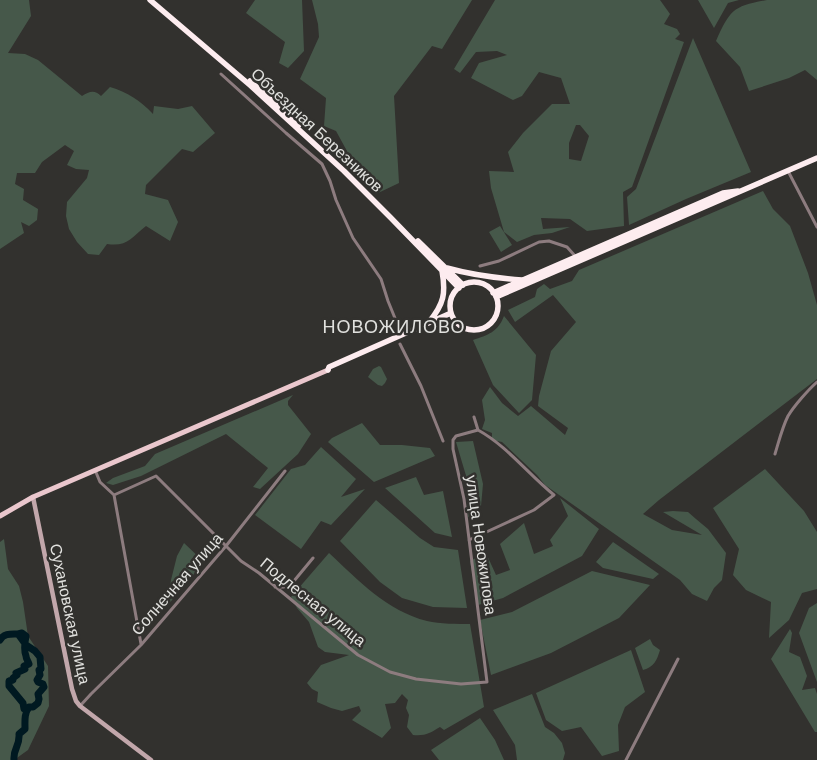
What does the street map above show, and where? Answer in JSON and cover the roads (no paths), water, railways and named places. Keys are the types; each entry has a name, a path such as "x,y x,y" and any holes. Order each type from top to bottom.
{"highway":[{"name":"Объездная Березников","path":"150,0 251,86 344,171 444,269"},
{"name":"Объездная Березников","path":"155,0 262,91 340,164 461,287"},
{"path":"495,295 817,158"},
{"path":"495,295 524,280 723,193 745,190"},
{"path":"427,324 438,312 443,297 444,269 496,278 524,280"},
{"path":"473,283 481,284 488,287 495,295 498,308 496,316 492,322 482,329 474,330 460,326 452,315 451,301 454,294 461,287 473,283"},
{"path":"328,370 329,367 452,315"},
{"path":"328,370 452,315"}],"main road":[{"path":"0,516 33,497 328,370"}],"street":[{"path":"221,74 322,164 353,238 381,279 401,333"},
{"path":"788,171 817,227"},
{"path":"480,266 498,261 539,242 549,241 567,247 576,257"},
{"path":"400,344 421,386 443,441"},
{"path":"775,454 789,415 817,382"},
{"path":"469,540 534,510 554,495 524,465 486,434 478,430 474,417"},
{"name":"улица Новожилова","path":"478,430 456,436 453,440 453,449 464,498 487,682"},
{"path":"95,470 100,482 114,495 141,645"},
{"name":"Солнечная улица","path":"80,706 141,645 226,546 285,471"},
{"name":"Подлесная улица","path":"114,495 156,476 241,561 259,573 358,655 390,672 416,679 461,684 487,682"},
{"name":"Сухановская улица","path":"33,497 76,701 151,760"},
{"path":"274,587 289,587 313,558"},
{"path":"626,760 678,658"}],"waterway":[{"path":"18,634 22,633 26,636 25,651 29,664 24,666 25,669 16,673 17,675 13,680 9,681 9,686 23,703 24,709 27,710"},
{"path":"0,640 6,635 18,634 26,645 35,651 40,657 41,669 39,670 40,675 37,680 44,687 38,694 38,703 33,707 29,707 26,712 25,729 19,734 14,760"}],"district":[{"name":"НОВОЖИЛОВО","path":"394,327"}]}
